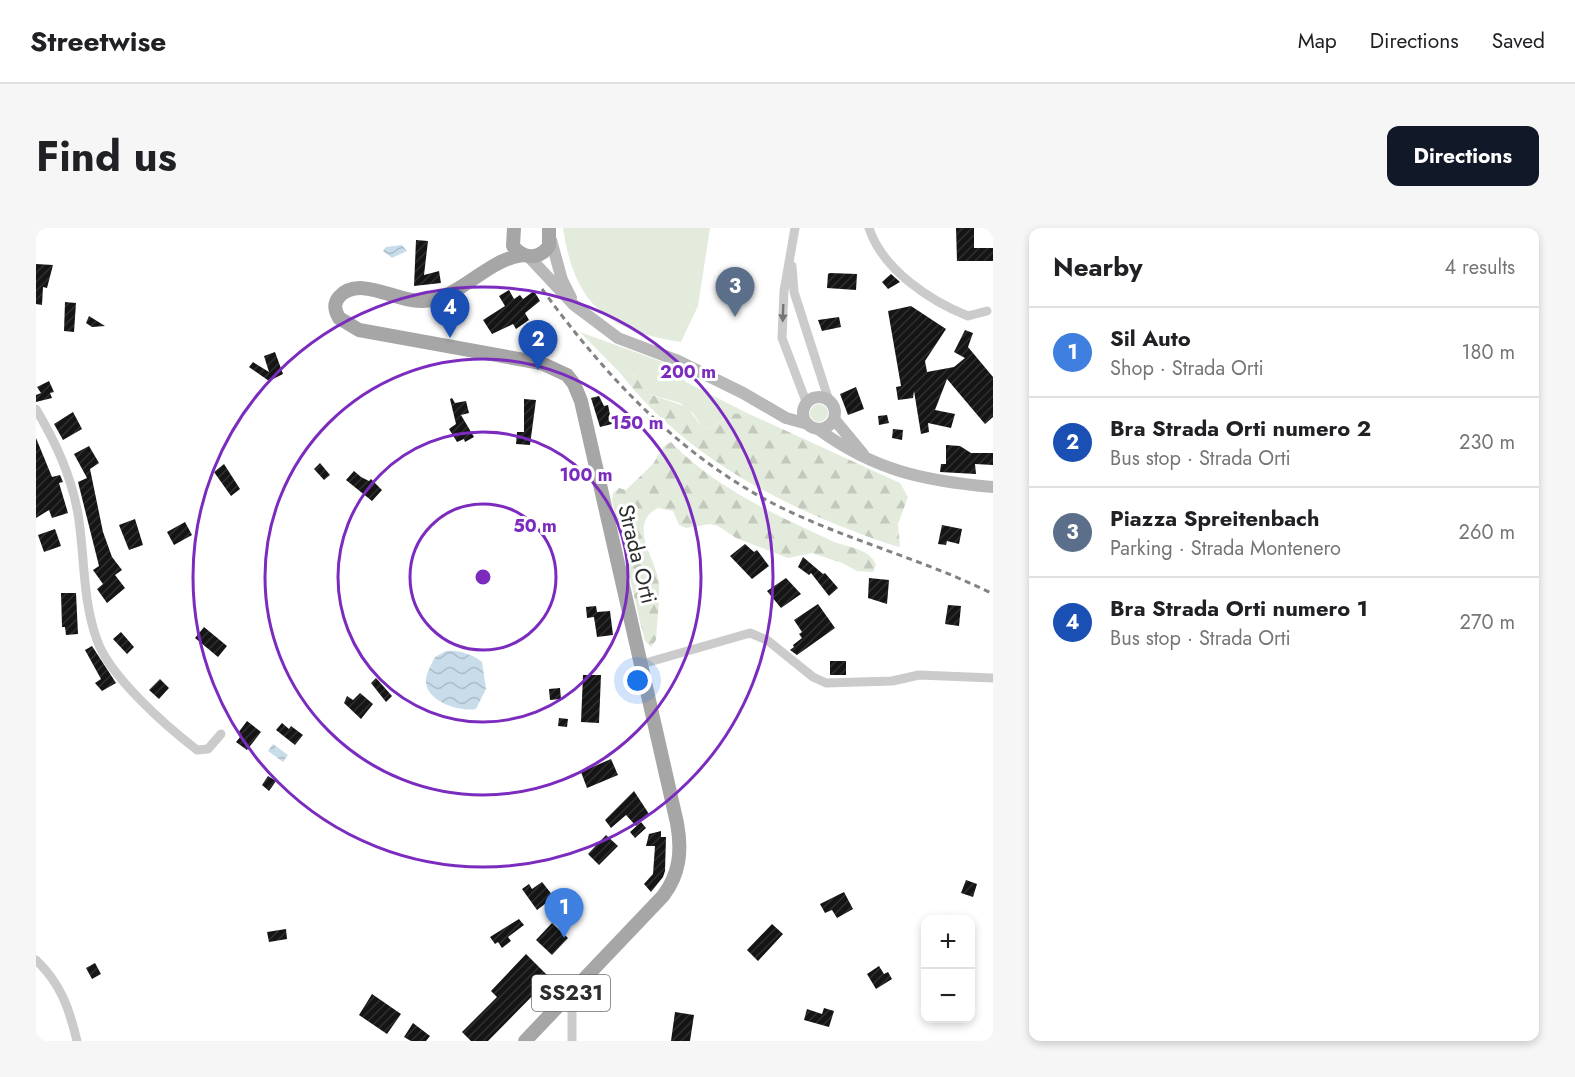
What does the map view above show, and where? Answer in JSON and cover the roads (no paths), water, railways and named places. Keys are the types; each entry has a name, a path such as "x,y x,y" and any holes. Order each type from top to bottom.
{"main road":[{"name":"SS231","path":"512,234 513,246 526,256 541,254 550,232"},
{"path":"550,232 562,280 574,305"},
{"name":"Strada Orti","path":"487,269 512,234"},
{"name":"Strada Orti","path":"525,1041 663,896 678,867 679,834 581,401 574,384 567,375 541,363 358,330 344,324 336,312 338,297 356,288 371,289 401,299 423,301 442,297 505,259 526,256"},
{"path":"526,256 574,305 618,338 676,360 777,411 786,418 813,426 828,426 834,419 835,410 829,401 820,398 794,412 777,411"},
{"path":"806,406 804,416 813,426 836,442 889,468 918,478 993,487"},
{"path":"834,419 864,455"}],"street":[{"path":"795,228 784,291 783,338 806,406"},
{"path":"869,228 873,239 912,285 968,316 987,311"},
{"path":"791,255 794,292 829,401"},
{"path":"36,409 62,455 71,482 78,516 88,605 97,641 106,657 126,685 197,750 208,749 221,734"},
{"path":"642,664 750,633 767,640 813,677 826,683 892,681 927,676 993,678"},
{"path":"36,960 53,976 65,1001 77,1041"},
{"path":"572,991 572,1041"}],"water":[{"path":"402,245 407,251 392,258 383,251 386,247"},
{"path":"446,651 465,653 482,662 486,689 476,709 462,709 446,704 428,690 427,673 435,657"},
{"path":"273,744 288,755 283,762 268,751"}],"railway":[{"path":"542,289 592,353 620,384 648,413 711,465 746,488 808,520 941,571 993,594"}],"place":[{"name":"Piazza Spreitenbach","path":"735,317"},
{"name":"Bra Strada Orti numero 1","path":"450,338"},
{"name":"Bra Strada Orti numero 2","path":"538,370"},
{"name":"Sil Auto","path":"564,938"}]}
